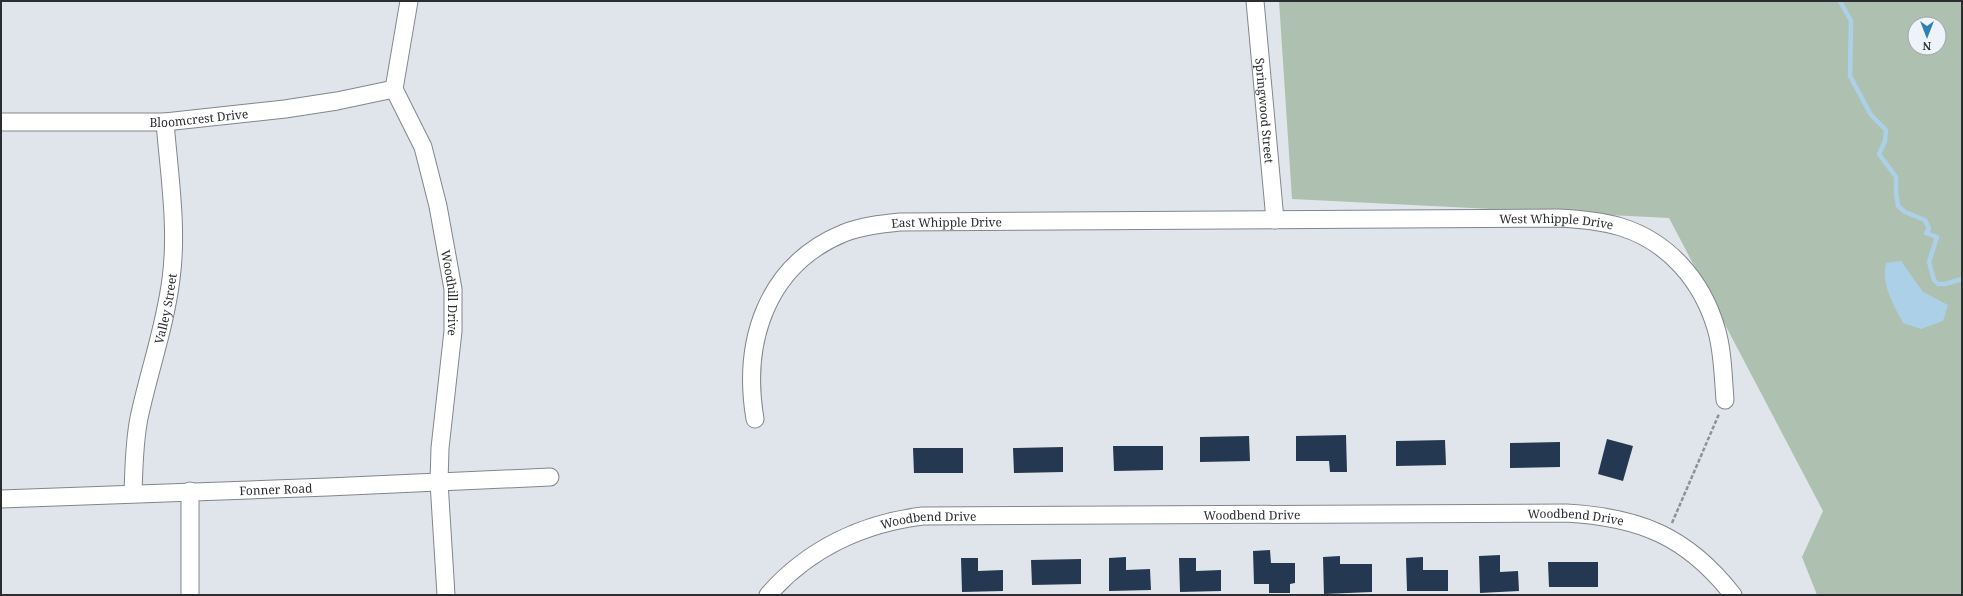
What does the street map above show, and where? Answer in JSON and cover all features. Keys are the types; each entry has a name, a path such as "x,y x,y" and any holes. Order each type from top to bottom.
{"street":[{"path":"394,89 409,1"},
{"name":"Springwood Street","path":"1254,1 1275,220"},
{"name":"Bloomcrest Drive","path":"1,122 165,122 285,109 337,101 394,89"},
{"name":"Woodhill Drive","path":"394,89 423,147 438,206 453,289 453,331 440,448 439,482 446,595"},
{"name":"Valley Street","path":"133,493 134,452 139,420 166,314 172,278 173,233 165,122"},
{"name":"West Whipple Drive","path":"1275,220 1558,218 1607,224 1635,232 1657,244 1677,260 1693,279 1706,303 1716,328 1722,360 1725,400"},
{"name":"East Whipple Drive","path":"755,419 751,396 751,364 756,334 765,308 778,285 795,265 820,245 844,233 870,225 900,222 1275,220"},
{"name":"Fonner Road","path":"1,499 550,477"},
{"path":"190,491 190,595"},
{"name":"Woodbend Drive","path":"768,595 776,586 806,560 848,535 887,522 923,516 1566,513 1622,519 1666,536 1686,549 1710,569 1733,595"}],"path":[{"path":"1666,536 1725,400"}],"green space":[{"path":"1279,1 1962,1 1962,595 1817,595 1802,557 1823,511 1669,218 1292,199"}],"water":[{"path":"1901,261 1923,292 1948,305 1943,321 1921,329 1903,323 1895,309 1885,279 1886,263"}],"building":[{"path":"1346,435 1347,472 1330,472 1329,461 1296,461 1296,436"},
{"path":"1249,436 1250,461 1200,462 1200,437"},
{"path":"1607,439 1633,446 1623,481 1598,474"},
{"path":"1445,440 1446,465 1396,466 1396,441"},
{"path":"1560,442 1560,467 1510,468 1510,443"},
{"path":"1113,446 1163,446 1163,470 1114,471"},
{"path":"1063,447 1063,472 1014,473 1013,448"},
{"path":"913,448 963,448 963,473 914,473"},
{"path":"1270,550 1271,563 1295,563 1295,583 1290,584 1290,593 1269,593 1269,584 1254,584 1253,551"},
{"path":"1500,555 1500,572 1518,571 1519,591 1480,593 1479,556"},
{"path":"1340,556 1340,564 1372,564 1372,592 1324,594 1323,557"},
{"path":"1126,557 1126,570 1150,569 1151,590 1109,591 1109,558"},
{"path":"1423,557 1423,570 1448,570 1448,591 1407,591 1406,558"},
{"path":"961,558 978,558 978,571 1003,570 1003,591 962,592"},
{"path":"1179,558 1196,558 1196,571 1221,570 1221,591 1180,592"},
{"path":"1081,559 1081,584 1032,585 1031,560"},
{"path":"1548,562 1598,562 1598,587 1549,587"}],"waterway":[{"path":"1840,1 1851,21 1850,76 1871,115 1886,130 1885,141 1879,154 1896,177 1898,206 1905,212 1925,220 1929,229 1926,233 1937,237 1929,262 1934,280 1938,284 1945,284 1962,279"}]}
